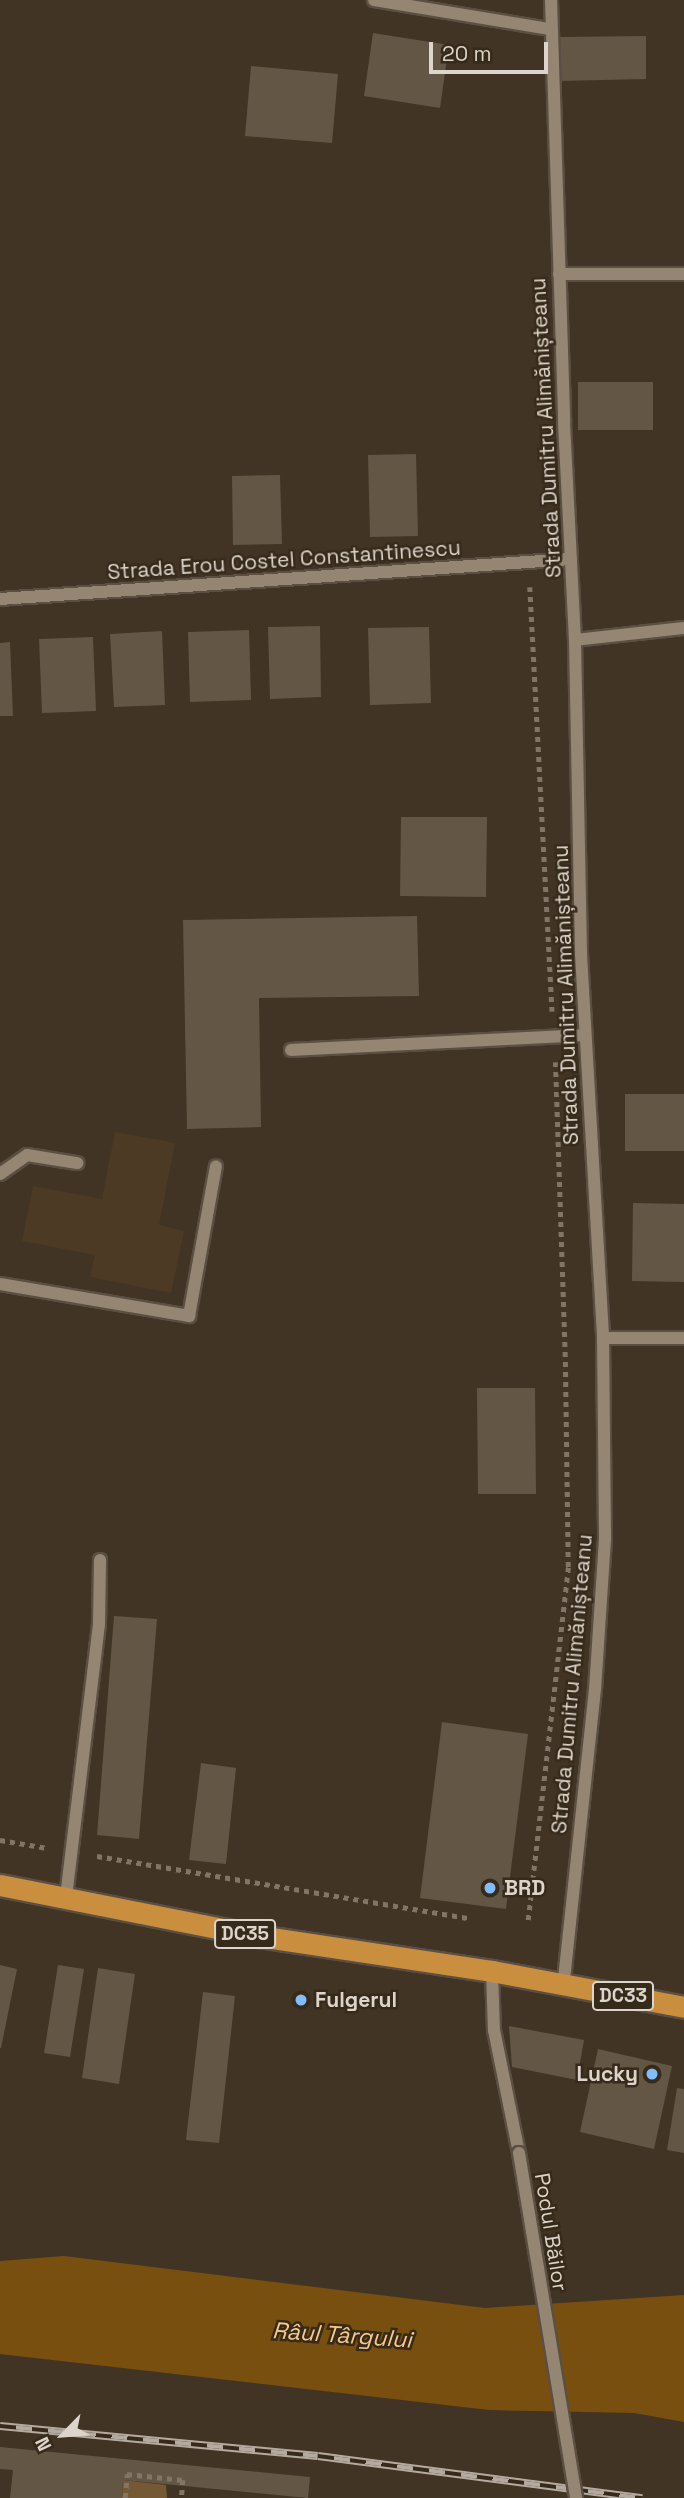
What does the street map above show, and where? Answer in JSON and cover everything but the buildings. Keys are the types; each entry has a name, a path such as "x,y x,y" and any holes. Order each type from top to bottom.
{"highway":[{"name":"DC35","path":"0,1885 258,1936 492,1972"},
{"path":"492,1972 563,1986"},
{"name":"DC33","path":"563,1986 684,2007"}],"street":[{"path":"374,0 549,29"},
{"name":"Strada Dumitru Alimănișteanu","path":"551,0 549,29 575,640 585,1035 603,1338 605,1539 595,1689 563,1986"},
{"path":"559,274 684,274"},
{"name":"Strada Erou Costel Constantinescu","path":"0,599 571,559"},
{"path":"575,640 684,628"},
{"path":"291,1050 585,1035"},
{"path":"0,1174 27,1155 77,1163"},
{"path":"0,1284 189,1315 216,1166"},
{"path":"603,1338 684,1338"},
{"path":"66,1897 99,1625 100,1560"},
{"name":"Podul Băilor","path":"492,1972 494,2030 519,2153 576,2498"}],"path":[{"path":"528,1920 568,1567 565,1357 554,1036 529,562"},
{"path":"0,1840 469,1918"},
{"path":"125,2498 128,2474 183,2480 182,2496"}],"shaded area":[{"path":"115,1132 175,1143 159,1225 184,1231 171,1293 90,1277 95,1255 22,1241 33,1186 102,1199"},
{"path":"123,2480 166,2485 167,2498 122,2498"}],"water":[{"name":"Râul Târgului","path":"64,2256 485,2308 684,2295 684,2422 634,2413 489,2410 0,2354 0,2261"}],"railway":[{"path":"0,2426 318,2456 642,2498"}],"place":[{"name":"BRD","path":"490,1888"},
{"name":"Fulgerul","path":"301,2000"},
{"name":"Lucky","path":"652,2074"}]}
